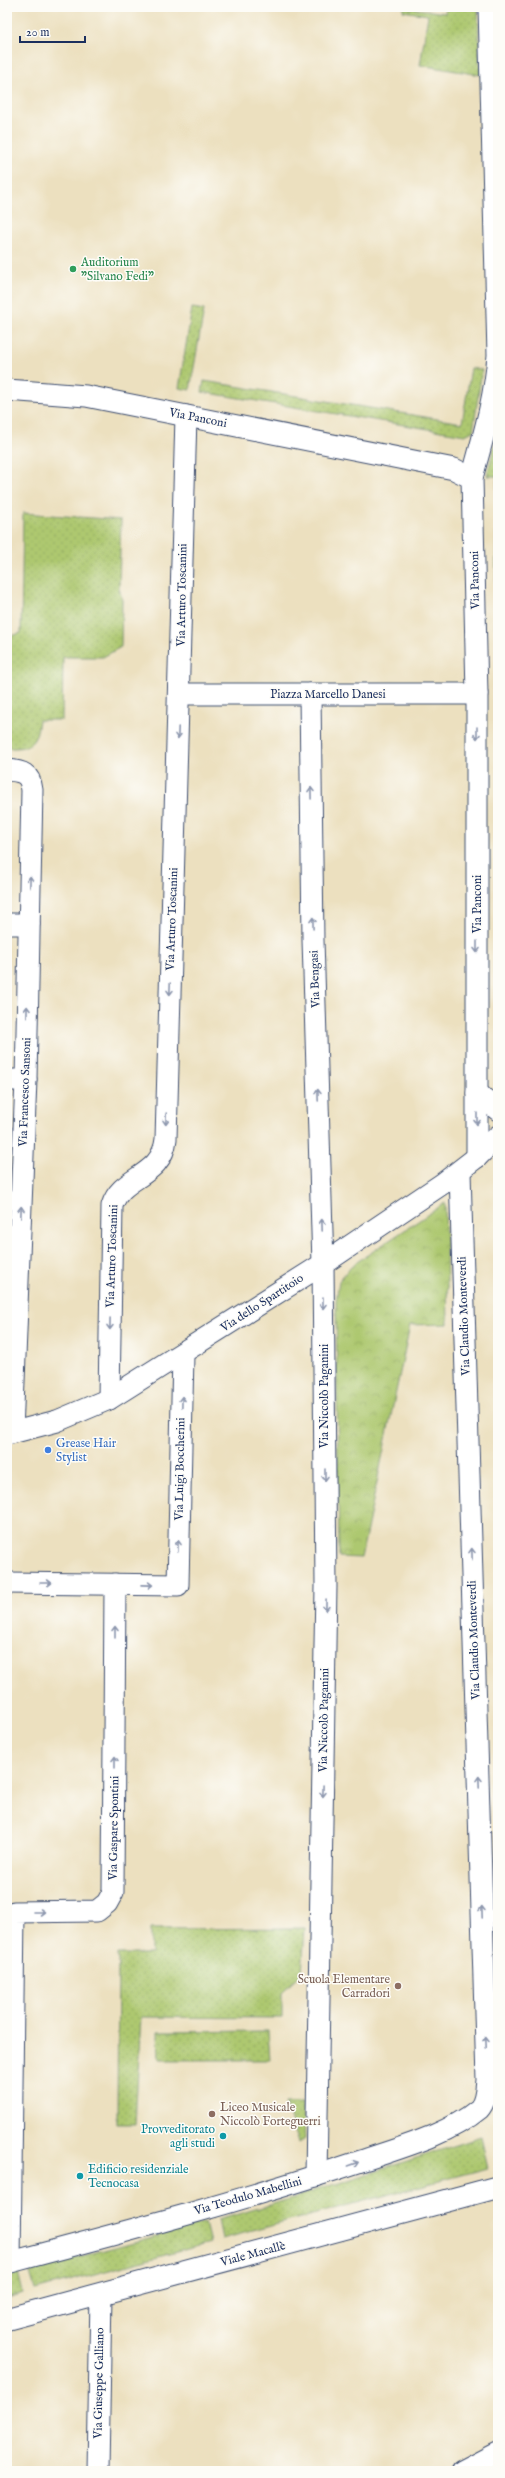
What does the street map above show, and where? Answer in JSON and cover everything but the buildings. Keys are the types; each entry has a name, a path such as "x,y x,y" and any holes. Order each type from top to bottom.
{"main road":[{"name":"Viale Macallè","path":"7,2319 498,2187"}],"street":[{"path":"472,478 488,426 498,354 488,7"},
{"name":"Via Panconi","path":"7,390 86,396 454,469 472,478 477,694 477,1157"},
{"name":"Via Arturo Toscanini","path":"109,1399 112,1206 120,1192 155,1166 162,1156 165,1145 186,416"},
{"name":"Piazza Marcello Danesi","path":"179,694 477,694"},
{"name":"Via Bengasi","path":"310,694 313,940 323,1264"},
{"name":"Via Francesco Sansoni","path":"7,770 21,771 29,776 31,782 29,924 16,1080 10,1433"},
{"path":"7,924 29,924"},
{"path":"477,1093 498,1110"},
{"name":"Via dello Spartitoio","path":"10,1433 57,1421 109,1399 183,1354 323,1264 460,1172 498,1136"},
{"name":"Via Claudio Monteverdi","path":"460,1172 487,2080 485,2097 480,2108"},
{"name":"Via Niccolò Paganini","path":"316,2176 326,1586 323,1264"},
{"name":"Via Luigi Boccherini","path":"115,1584 178,1585 183,1354"},
{"path":"7,1583 115,1584"},
{"name":"Via Gaspare Spontini","path":"8,2262 10,1907 97,1911 107,1903 113,1892 115,1584"},
{"name":"Via Teodulo Mabellini","path":"8,2262 316,2176 420,2141 480,2108"},
{"name":"Via Giuseppe Galliano","path":"98,2471 101,2294"},
{"path":"462,2471 498,2452"}],"green space":[{"path":"404,7 445,13 446,7 478,7 480,75 420,65 428,15 403,11"},
{"path":"192,308 204,310 190,390 179,388"},
{"path":"471,368 482,370 473,431 465,435 202,392 204,381 462,423"},
{"path":"498,430 498,628 495,628 497,476 487,476"},
{"path":"23,513 121,520 119,588 122,600 121,647 103,657 63,657 62,720 39,720 36,734 31,743 27,746 7,748 7,637 21,633"},
{"path":"445,1203 448,1324 410,1325 361,1558 339,1557 336,1301 339,1281 351,1266"},
{"path":"305,1928 302,1973 282,1992 282,2018 141,2017 135,2124 117,2124 118,1954 151,1954 151,1929"},
{"path":"268,2031 270,2060 159,2060 158,2032"},
{"path":"285,2103 303,2103 305,2139 299,2143"},
{"path":"481,2137 488,2168 222,2239 218,2220 293,2198"},
{"path":"205,2223 210,2243 35,2290 29,2270"},
{"path":"18,2272 23,2293 7,2298 7,2276"}],"place":[{"name":"Auditorium \"Silvano Fedi\"","path":"73,269"},
{"name":"Grease Hair Stylist","path":"48,1450"},
{"name":"Scuola Elementare Carradori","path":"398,1986"},
{"name":"Liceo Musicale Niccolò Forteguerri","path":"212,2114"},
{"name":"Provveditorato agli studi","path":"223,2136"},
{"name":"Edificio residenziale Tecnocasa","path":"80,2176"}]}
